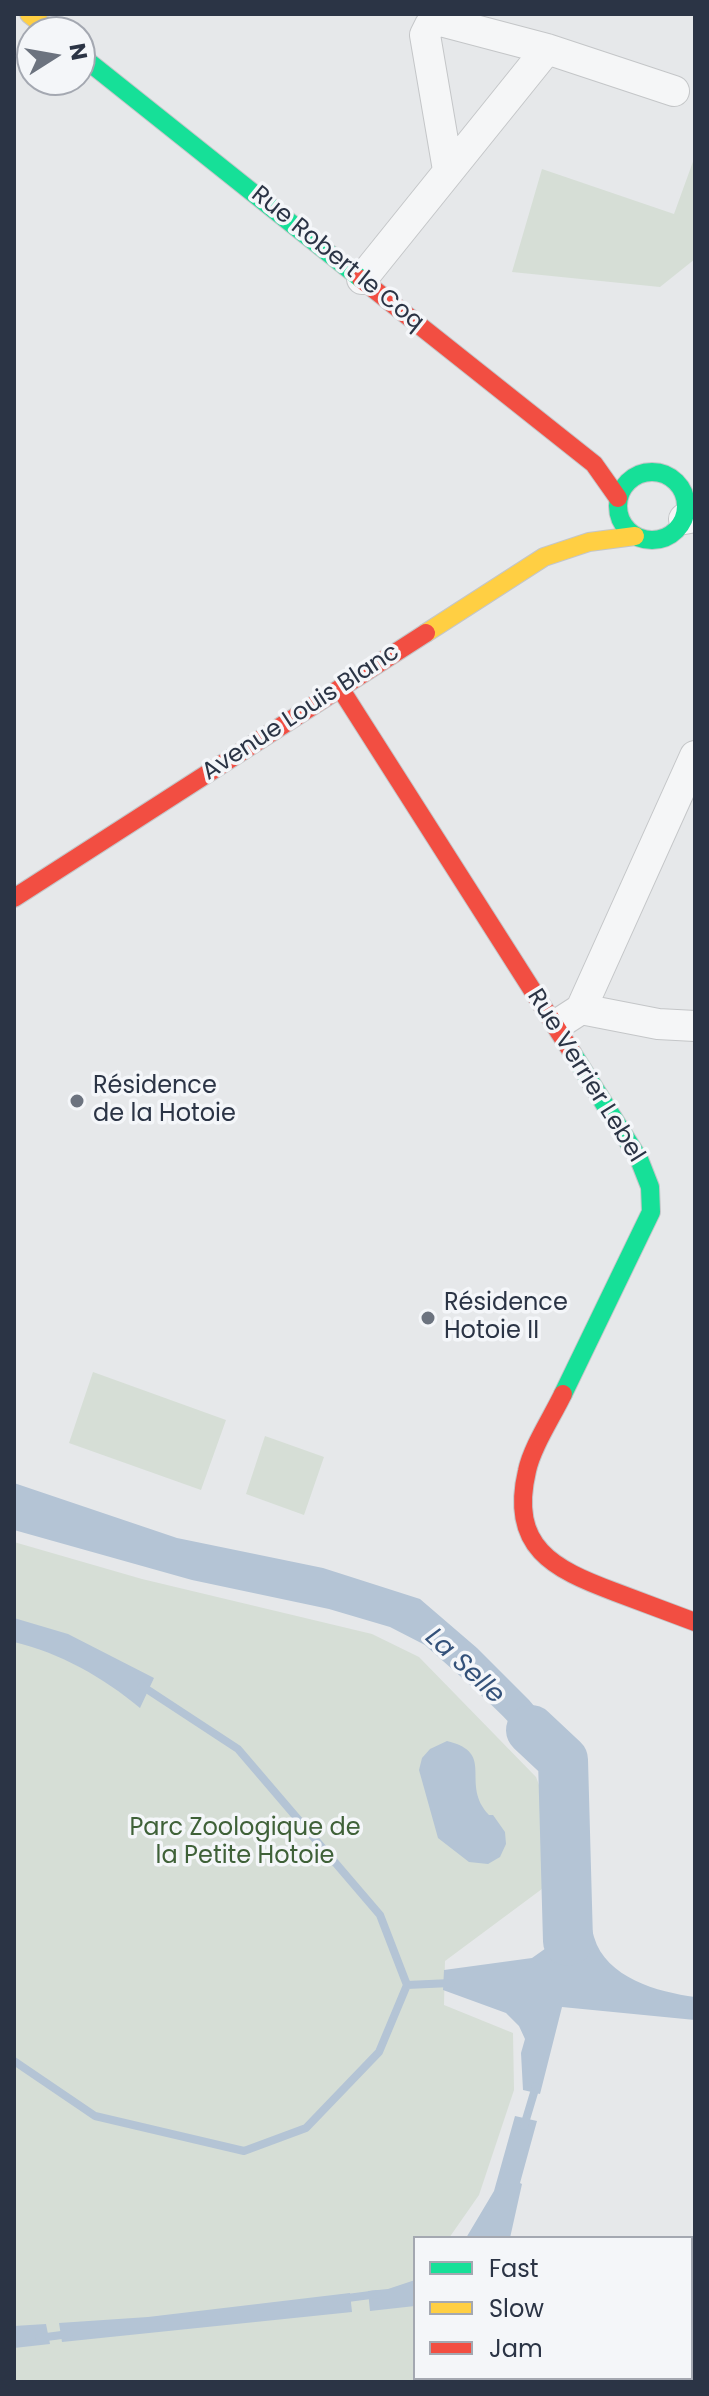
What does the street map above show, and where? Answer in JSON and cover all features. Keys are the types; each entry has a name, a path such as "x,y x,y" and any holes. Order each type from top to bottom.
{"street":[{"path":"448,170 425,35 437,20 547,49 674,91"},
{"path":"362,279 547,49"},
{"name":"Rue Robert le Coq","path":"96,68 594,464 624,516"},
{"path":"675,462 624,485 624,516 649,540 663,538 675,531 688,511 695,478"},
{"name":"Rue Robert le Coq","path":"594,464 643,474"},
{"path":"643,474 662,473 672,478 688,511"},
{"name":"Avenue Louis Blanc","path":"14,898 544,557 593,539 624,516"},
{"name":"Rue Verrier Lebel","path":"340,688 568,1017 650,1187 651,1212 527,1469 521,1511 529,1534 543,1555 566,1571 695,1622"},
{"path":"695,756 568,1017 695,1026"}],"green space":[{"path":"695,156 695,259 660,287 512,272 542,169 674,214"},
{"path":"93,1372 226,1420 201,1490 69,1443"},
{"path":"265,1436 324,1457 304,1515 246,1494"},
{"name":"Parc Zoologique de la Petite Hotoie","path":"14,1542 142,1579 372,1634 419,1657 536,1777 551,1817 550,1883 445,1961 444,2005 513,2033 514,2090 479,2195 450,2236 413,2236 413,2380 475,2382 14,2382"}],"water":[{"path":"14,1483 177,1538 323,1568 420,1599 477,1648 529,1700 576,1756 585,1780 553,1787 546,1769 517,1731 425,1645 390,1627 329,1609 192,1580 14,1530"},
{"path":"14,1618 68,1634 154,1678 140,1708 80,1668 14,1642"},
{"path":"447,1741 462,1746 470,1753 481,1803 505,1832 506,1844 500,1857 488,1864 469,1862 438,1838 419,1770 422,1758 430,1749"},
{"path":"588,1790 589,1868 554,1864 556,1798"},
{"path":"554,1872 589,1875 591,1922 600,1951 621,1973 635,1980 650,1987 695,1997 695,2020 562,2007 540,2094 523,2090 521,2053 525,2039 519,2026 506,2013 443,1990 444,1970 532,1958 549,1946 553,1926"},
{"path":"515,2116 537,2121 520,2183 510,2236 467,2236 494,2191"},
{"path":"413,2281 413,2306 370,2311 368,2291 388,2289"},
{"path":"350,2293 352,2312 62,2342 59,2323 148,2317"},
{"path":"46,2324 50,2344 14,2348 14,2326"}],"waterway":[{"path":"142,1686 238,1749 380,1915 407,1985"},
{"name":"La Selle","path":"531,1730 563,1760 568,1941"},
{"path":"14,2061 95,2116 244,2151 306,2128 379,2052 407,1985 451,1983"},
{"path":"524,2126 536,2086"},
{"path":"340,2299 378,2294"},
{"path":"39,2338 69,2334"}],"traffic: fast":[{"path":"96,68 361,279"},
{"path":"659,472 680,487 686,506 684,519 676,530 659,540 645,540 628,530 620,519 618,499 628,482 639,474 659,472"},
{"path":"563,1394 651,1212 650,1187 639,1159 573,1054"}],"traffic: slow":[{"path":"426,633 544,557 589,542 635,536"}],"traffic: jam":[{"path":"361,279 594,464 618,498"},
{"path":"14,898 426,633"},
{"path":"340,688 573,1054"},
{"path":"563,1394 527,1471 524,1519 531,1537 555,1564 573,1574 695,1622"}],"place":[{"name":"Résidence de la Hotoie","path":"77,1101"},
{"name":"Résidence Hotoie II","path":"428,1318"}]}
